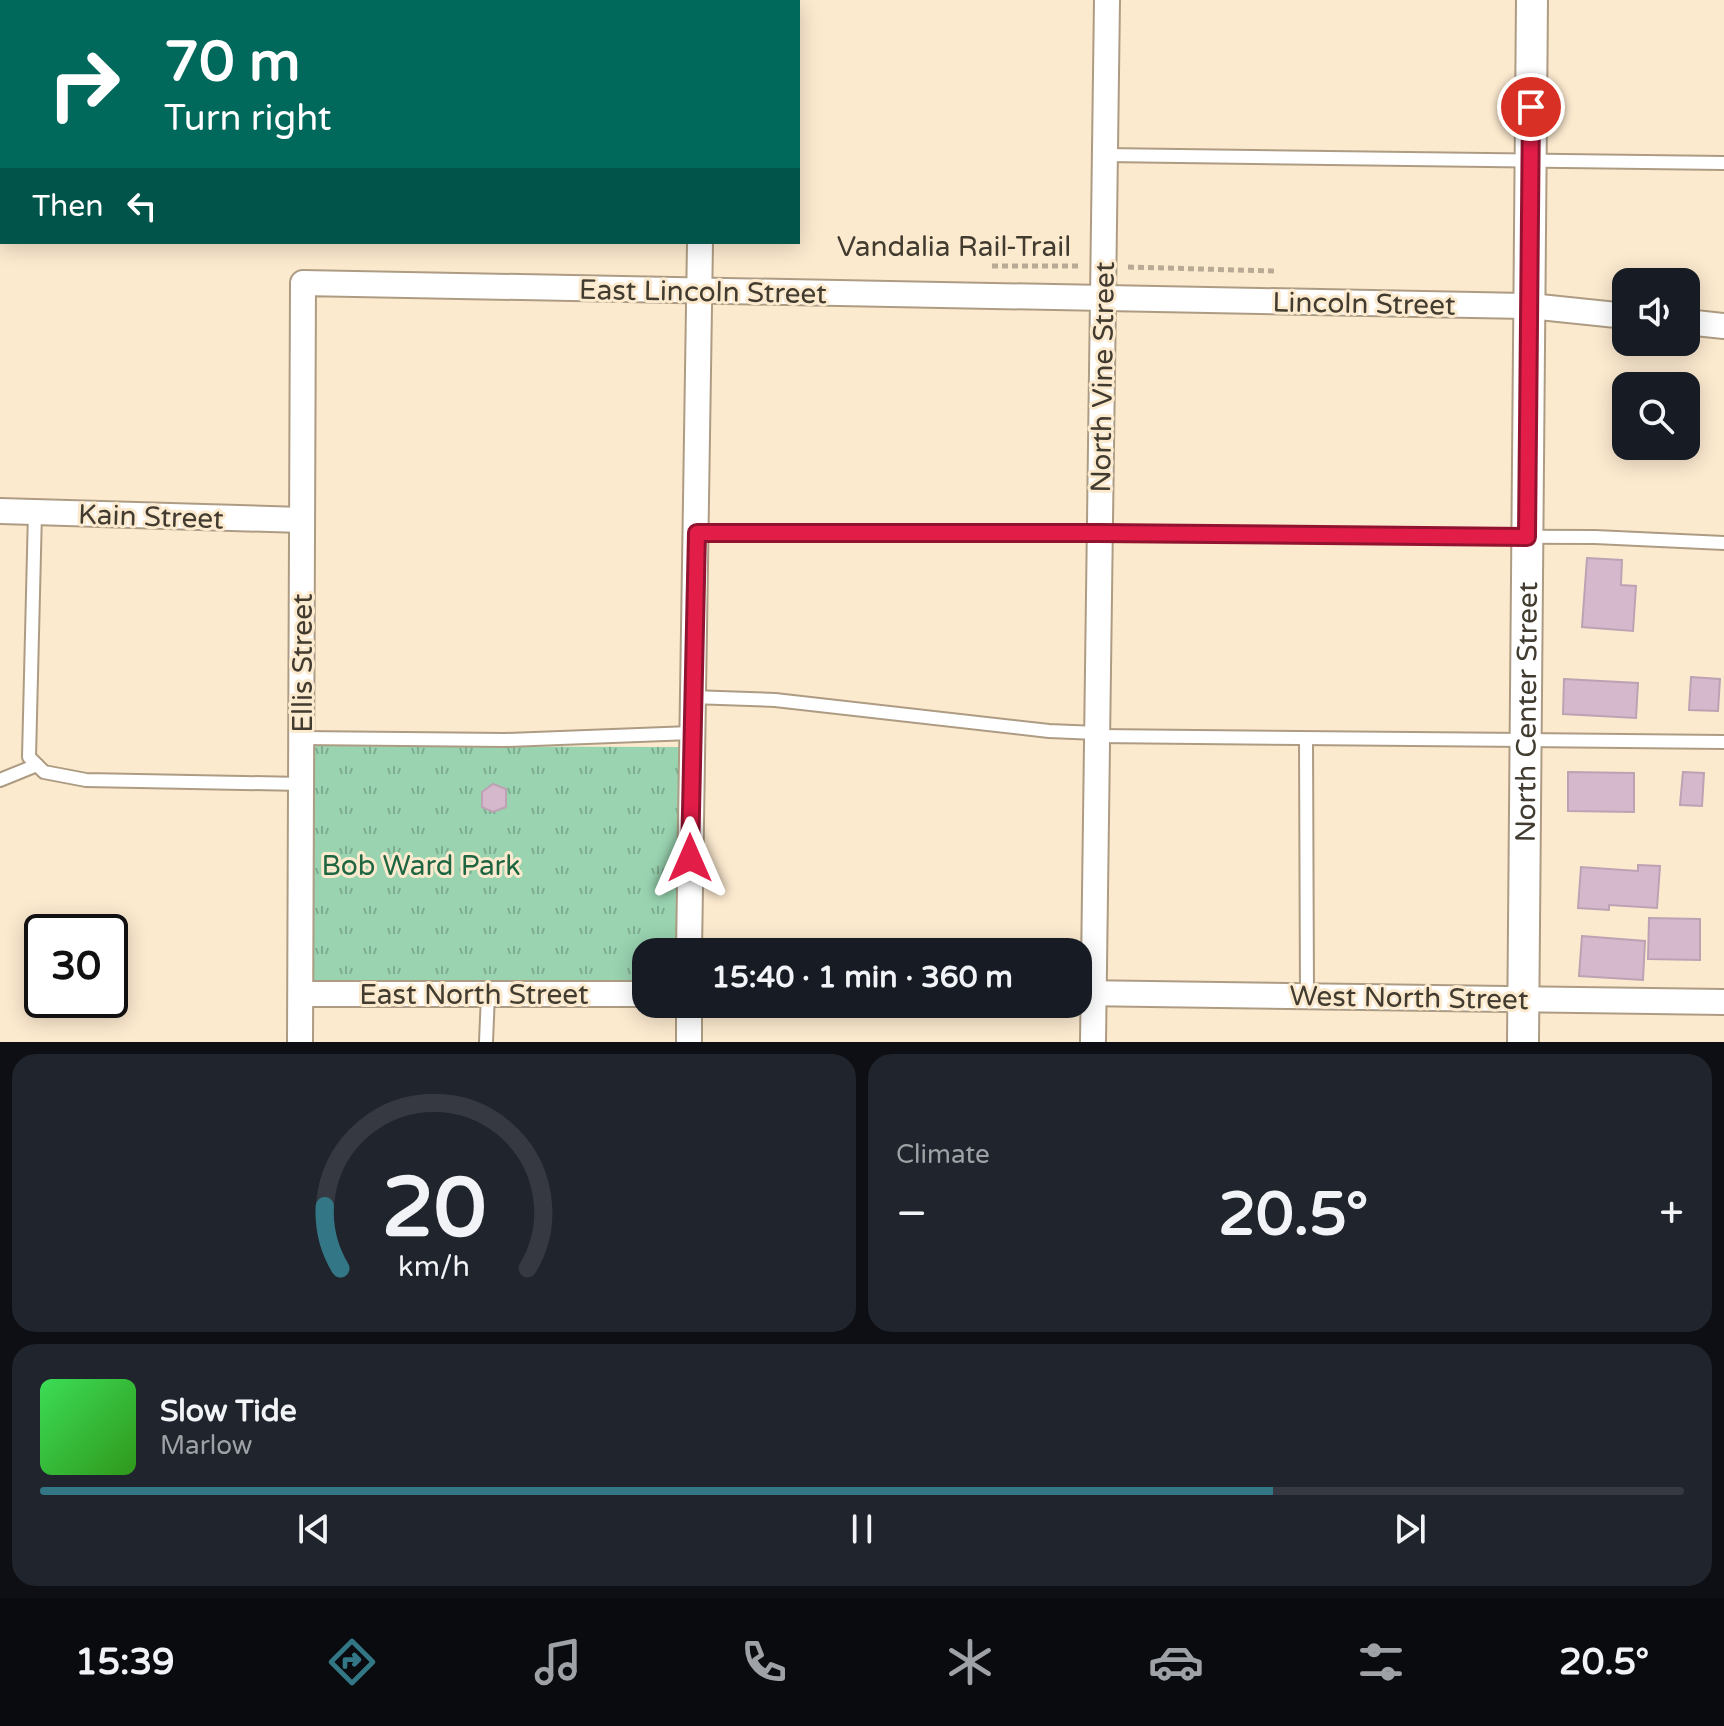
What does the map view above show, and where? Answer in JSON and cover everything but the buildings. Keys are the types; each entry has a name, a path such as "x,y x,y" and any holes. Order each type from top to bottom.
{"street":[{"name":"North Vine Street","path":"1088,938 1097,734 1107,0"},
{"name":"North Center Street","path":"1523,1042 1532,0"},
{"path":"689,938 700,244"},
{"name":"East Lincoln Street","path":"303,283 1102,298"},
{"name":"Ellis Street","path":"300,1042 303,283"},
{"name":"Lincoln Street","path":"1102,298 1530,306 1612,315"},
{"path":"1700,323 1724,326"},
{"name":"Kain Street","path":"0,511 302,520"},
{"name":"West North Street","path":"1092,993 1724,1002"},
{"name":"East North Street","path":"301,994 632,994"},
{"path":"689,1018 689,1042"},
{"name":"North Vine Street","path":"1090,1018 1093,1042"}],"lane":[{"path":"1105,155 1724,163"},
{"path":"35,512 29,757 44,772 86,780 302,784"},
{"path":"697,533 1595,537 1724,543"},
{"path":"691,697 775,700 1097,734 1724,742"},
{"path":"302,738 505,740 691,733"},
{"path":"1306,739 1307,995"},
{"path":"0,780 37,765"},
{"path":"486,1042 488,994"}],"path":[{"name":"Vandalia Rail-Trail","path":"979,266 1274,271"}],"green space":[{"name":"Bob Ward Park","path":"300,746 684,747 679,938 632,938 632,983 301,987"}],"route":[{"path":"690,858 691,697 697,533 1527,537 1531,107"}]}
